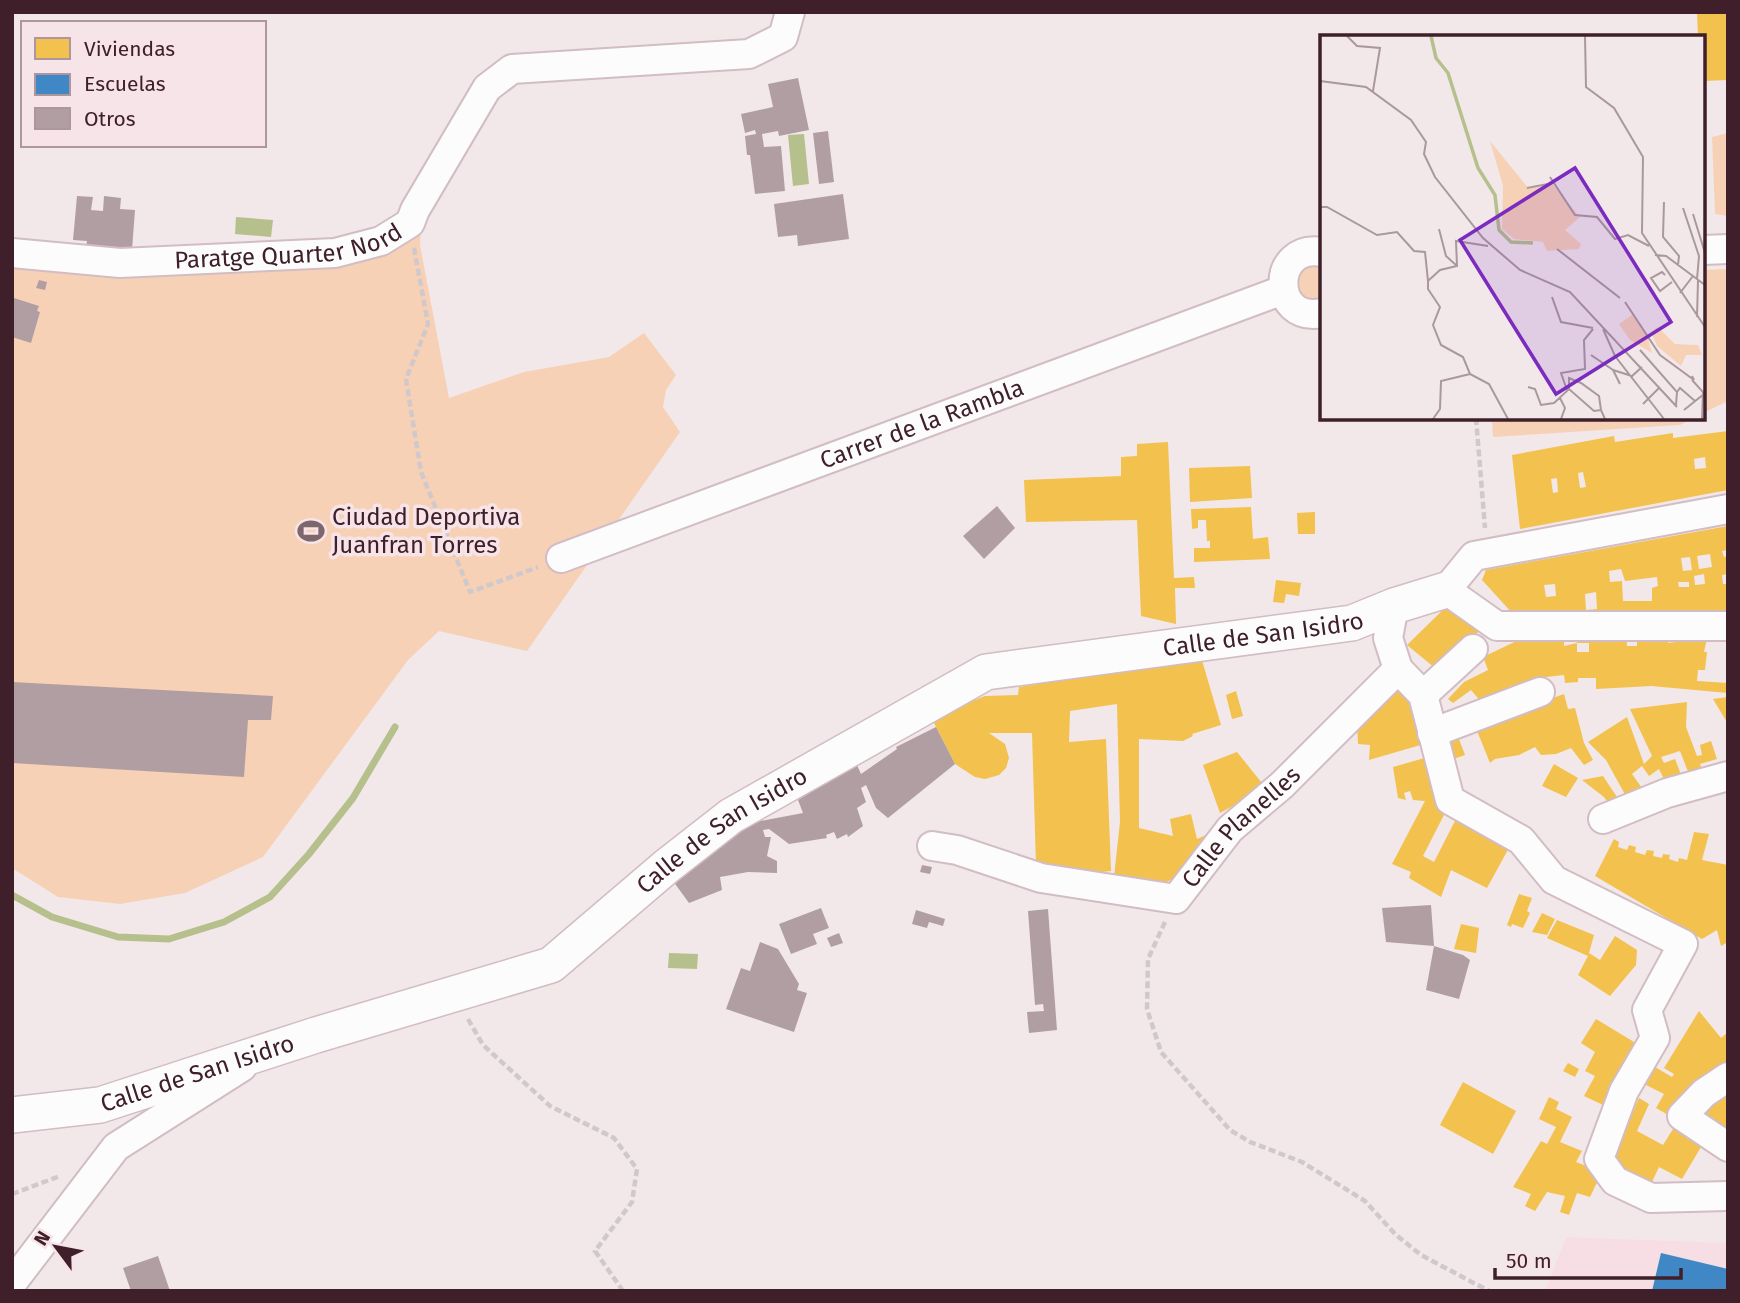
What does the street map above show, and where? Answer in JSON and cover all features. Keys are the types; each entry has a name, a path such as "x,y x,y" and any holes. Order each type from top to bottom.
{"street":[{"name":"Paratge Quarter Nord","path":"12,253 120,262 335,253 381,241 410,223 487,88 512,69 749,54 783,37 790,12"},
{"path":"1705,250 1728,249"},
{"path":"1320,253 1308,252 1290,261 1282,280 1283,290 1294,308 1304,313 1320,313"},
{"name":"Carrer de la Rambla","path":"561,558 1283,290"},
{"path":"1728,509 1475,556 1446,590 1497,626 1728,626"},
{"name":"Calle de San Isidro","path":"12,1115 100,1105 271,1049 551,964 731,816 986,672 1352,623 1394,606 1446,590"},
{"path":"1394,606 1388,638 1398,669 1423,695 1450,800 1521,841 1554,880 1683,944 1647,1010 1655,1038 1625,1091 1599,1159 1615,1181 1651,1198 1728,1196"},
{"path":"1423,695 1473,649"},
{"name":"Calle Planelles","path":"932,846 957,850 1041,878 1176,899 1230,829 1282,785 1398,669"},
{"path":"1432,733 1539,692"},
{"path":"1603,819 1667,793 1728,776"},
{"path":"12,1283 116,1147 271,1049"},
{"path":"1728,1077 1704,1093 1682,1116 1728,1147"}],"path":[{"path":"410,223 428,324 406,379 421,472 470,592 561,558"},
{"path":"1476,420 1487,554"},
{"path":"1176,899 1148,959 1147,1009 1161,1052 1230,1130 1251,1142 1301,1162 1365,1201 1395,1234 1421,1255 1489,1291"},
{"path":"455,993 483,1045 550,1106 614,1138 637,1169 632,1202 595,1251 624,1291"}],"shaded area":[{"path":"1728,133 1728,216 1715,214 1712,137"},
{"path":"804,134 809,184 793,186 788,135"},
{"name":"Ciudad Deportiva Juanfran Torres","path":"422,211 420,245 449,398 524,372 609,357 644,333 676,375 666,390 663,407 680,432 527,651 439,631 408,660 263,857 185,893 120,904 58,897 12,868 12,266 282,264"},
{"path":"236,217 273,220 271,237 235,234"},
{"path":"1304,266 1320,267 1320,298 1309,299 1297,292 1296,275"},
{"path":"1727,269 1728,401 1705,412 1705,270"},
{"path":"1492,420 1690,420 1680,425 1493,437"},
{"path":"669,953 698,954 697,969 668,968"},
{"path":"1566,1237 1728,1243 1728,1291 1545,1291"}],"building: Viviendas":[{"path":"1697,12 1728,12 1728,80 1705,81 1705,35 1698,35"},
{"path":"1728,431 1728,490 1520,529 1512,455 1614,436 1615,442 1673,433 1673,438","holes":["1705,457 1706,468 1695,469 1694,459","1583,472 1586,487 1580,488 1578,473","1557,478 1558,492 1553,493 1551,479"]},
{"path":"1168,442 1174,578 1194,577 1195,588 1175,588 1176,624 1141,616 1137,520 1026,522 1024,480 1121,476 1121,457 1137,456 1137,444"},
{"path":"1250,466 1252,498 1190,502 1189,468"},
{"path":"1251,507 1253,539 1268,537 1270,559 1194,562 1194,548 1210,548 1210,541 1207,541 1206,520 1198,520 1198,528 1192,529 1191,509"},
{"path":"1315,512 1315,534 1298,534 1297,513"},
{"path":"1728,526 1728,550 1722,551 1724,557 1728,556 1728,574 1722,575 1723,584 1728,584 1728,613 1513,614 1482,580 1486,570","holes":["1710,554 1712,567 1699,569 1697,556","1690,557 1692,570 1683,571 1681,558","1621,569 1625,581 1657,577 1658,586 1652,588 1652,601 1623,601 1622,581 1610,582 1609,571","1704,574 1705,584 1695,585 1694,576","1678,582 1689,582 1689,587 1679,587","1555,584 1556,596 1546,597 1544,585","1596,592 1597,609 1586,610 1585,594"]},
{"path":"1276,580 1301,583 1299,596 1286,594 1284,603 1273,602"},
{"path":"1452,601 1483,627 1443,668 1435,668 1407,645"},
{"path":"1668,631 1668,643 1676,642 1675,631 1707,638 1704,652 1707,652 1705,670 1698,670 1697,681 1728,683 1728,693 1651,686 1596,689 1596,678 1578,678 1578,682 1565,683 1564,675 1546,677 1482,703 1471,690 1453,703 1448,699 1464,682 1488,670 1483,657 1527,636 1564,635 1564,646 1577,643 1576,635 1626,634 1627,646 1637,646 1637,634","holes":["1577,643 1589,643 1589,652 1577,652"]},
{"path":"1201,657 1221,725 1192,734 1193,736 1183,741 1139,739 1139,828 1173,836 1170,819 1191,814 1197,839 1220,829 1178,876 1163,884 1114,877 1120,822 1117,704 1070,711 1069,742 1106,739 1111,871 1093,873 1036,865 1032,733 989,733 1005,744 1009,758 1006,768 999,775 985,779 975,777 955,764 932,719 985,696 1018,695 1019,687"},
{"path":"1395,684 1413,709 1424,744 1369,760 1370,745 1358,744 1357,722"},
{"path":"1236,691 1243,716 1232,719 1226,695"},
{"path":"1564,694 1568,709 1575,708 1584,743 1593,760 1584,765 1571,748 1556,754 1541,755 1535,747 1519,755 1495,759 1490,763 1475,726"},
{"path":"1728,697 1728,724 1713,699"},
{"path":"1687,702 1686,727 1697,756 1702,755 1700,745 1711,741 1717,759 1700,764 1702,770 1689,774 1680,751 1661,757 1664,763 1675,759 1682,777 1666,783 1659,769 1649,776 1642,766 1632,774 1644,791 1627,798 1606,760 1588,742 1627,717 1644,764 1652,756 1630,709"},
{"path":"1457,734 1465,755 1451,760 1444,739"},
{"path":"1237,752 1266,788 1220,813 1203,765"},
{"path":"1428,757 1446,811 1423,856 1434,862 1457,817 1510,846 1487,888 1451,870 1441,897 1409,878 1411,872 1392,864 1425,801 1413,800 1410,791 1404,793 1406,800 1398,798 1393,767"},
{"path":"1554,764 1578,778 1566,797 1542,786"},
{"path":"1603,776 1619,800 1609,804 1582,780"},
{"path":"1694,832 1709,834 1702,860 1728,865 1728,942 1721,946 1717,930 1702,939 1595,876 1614,839 1619,842 1618,847 1627,850 1629,845 1636,847 1635,852 1645,855 1647,850 1654,851 1653,856 1662,858 1663,854 1670,855 1669,859 1678,862 1679,858 1687,860"},
{"path":"1519,894 1532,898 1527,911 1530,913 1523,928 1507,925"},
{"path":"1542,913 1555,919 1547,935 1532,932"},
{"path":"1557,920 1594,935 1589,953 1600,960 1615,936 1637,950 1636,965 1610,996 1578,975 1588,956 1547,938"},
{"path":"1461,924 1479,928 1476,953 1454,949"},
{"path":"1699,1011 1721,1038 1728,1032 1728,1064 1670,1116 1656,1108 1664,1094 1646,1085 1655,1067 1672,1077 1674,1074 1664,1068"},
{"path":"1596,1019 1639,1045 1603,1105 1584,1096 1595,1076 1585,1071 1595,1052 1581,1043"},
{"path":"1568,1063 1579,1069 1575,1077 1563,1071"},
{"path":"1463,1082 1516,1111 1493,1154 1440,1125"},
{"path":"1728,1084 1728,1130 1697,1112"},
{"path":"1549,1097 1559,1102 1556,1109 1572,1117 1560,1142 1582,1151 1576,1162 1602,1172 1590,1197 1577,1193 1569,1215 1560,1212 1565,1196 1547,1192 1535,1211 1525,1206 1531,1194 1513,1187 1541,1141 1547,1144 1556,1127 1539,1119"},
{"path":"1639,1098 1649,1104 1637,1131 1663,1145 1678,1121 1685,1124 1686,1138 1701,1147 1682,1179 1659,1167 1650,1186 1622,1172 1613,1158"}],"building: Escuelas":[{"path":"1661,1253 1728,1269 1728,1291 1652,1291"}],"building: Otros":[{"path":"798,78 809,130 779,136 778,131 762,134 764,147 781,146 785,191 755,194 745,136 756,134 755,130 745,133 741,114 773,107 768,84"},
{"path":"828,131 834,182 819,184 813,133"},
{"path":"843,194 849,239 798,246 797,235 778,237 774,204"},
{"path":"77,196 93,197 91,210 103,211 104,196 121,198 120,209 135,210 132,250 86,246 87,241 73,240"},
{"path":"39,280 47,282 45,290 36,288"},
{"path":"14,298 39,306 37,311 40,312 31,343 12,337"},
{"path":"997,506 1015,528 984,559 963,536"},
{"path":"12,682 273,696 271,720 248,720 244,777 12,763"},
{"path":"936,727 955,764 888,818 876,808 866,785 861,788 866,802 857,808 863,826 848,837 847,834 837,839 834,832 826,835 827,838 789,844 769,829 763,830 765,837 771,837 767,856 777,861 777,873 748,872 720,877 722,890 689,903 673,881 709,857 707,853 750,823 803,813 798,800 857,765 861,774 897,749 896,747"},
{"path":"922,865 932,867 930,874 920,872"},
{"path":"1431,905 1434,946 1386,942 1382,908"},
{"path":"821,908 829,928 813,934 817,944 791,954 779,924"},
{"path":"1048,909 1057,1030 1029,1033 1027,1012 1044,1011 1043,1004 1035,1005 1028,911"},
{"path":"916,910 945,919 943,926 929,922 927,928 912,924"},
{"path":"839,933 843,943 831,947 827,938"},
{"path":"760,942 778,949 799,984 797,990 807,993 794,1032 726,1009 741,968 750,971"},
{"path":"1434,946 1463,955 1470,960 1459,999 1426,990"},
{"path":"158,1256 170,1291 131,1291 123,1268"}],"waterway":[{"path":"12,895 52,917 118,937 169,939 224,922 270,897 309,854 353,798 395,727"}],"place":[{"name":"Ciudad Deportiva Juanfran Torres","path":"311,531"}]}
